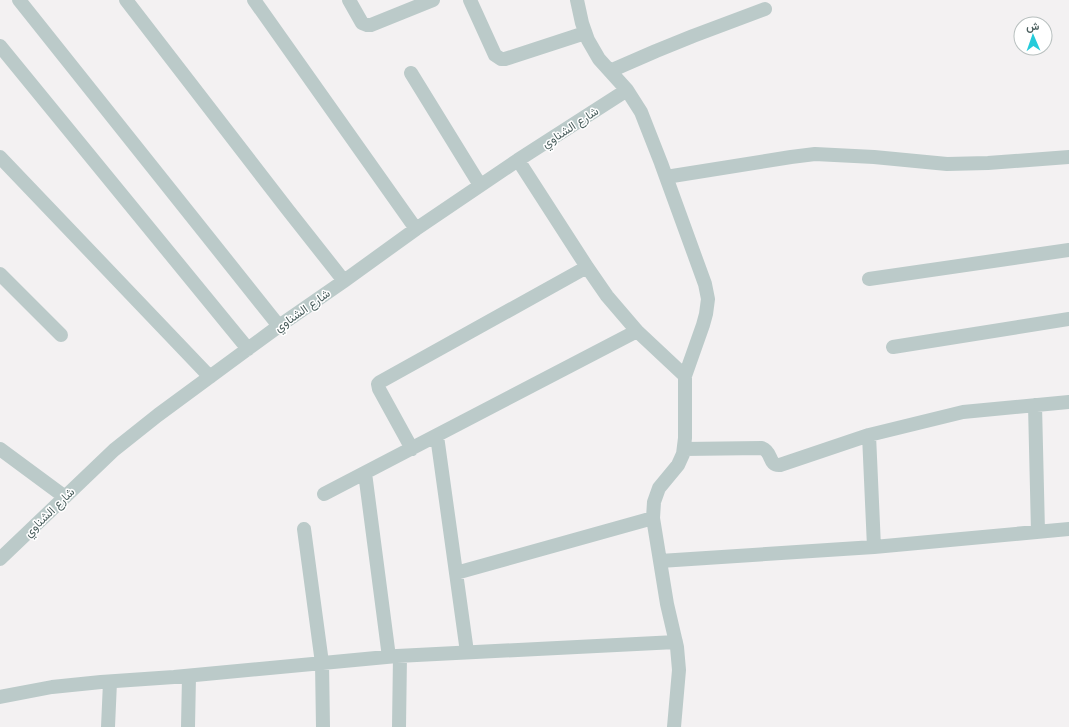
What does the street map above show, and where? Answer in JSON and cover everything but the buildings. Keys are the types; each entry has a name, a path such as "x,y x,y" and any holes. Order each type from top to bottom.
{"street":[{"path":"19,0 278,326"},
{"path":"126,0 344,281"},
{"path":"254,0 416,229"},
{"path":"349,0 362,23 367,25 371,25 433,0"},
{"path":"470,0 495,55 501,59 585,33"},
{"path":"577,0 585,33 598,59 627,90 641,112 705,284 708,299 703,325 685,376 686,438 683,454 678,464 659,488 654,502 653,518 667,604 676,642 679,670 674,727"},
{"path":"610,71 693,36 766,9"},
{"path":"0,46 248,348"},
{"path":"411,73 480,185"},
{"name":"شارع الشناوي","path":"2,554 66,497 114,450 248,348 480,185 627,90"},
{"path":"666,177 791,156 815,154 874,157 947,164 988,163 1069,157"},
{"path":"0,157 210,377"},
{"path":"518,160 607,296 637,331 685,376"},
{"path":"869,278 1069,250"},
{"path":"412,449 379,389 378,384 587,267"},
{"path":"0,274 61,335"},
{"path":"893,347 1069,319"},
{"path":"324,494 637,331"},
{"path":"684,449 762,448 768,452 773,464 780,466 869,435 963,412 1069,402"},
{"path":"1035,405 1038,532"},
{"path":"869,435 874,547"},
{"path":"437,436 467,652"},
{"path":"0,448 66,497"},
{"path":"365,473 394,656 399,727"},
{"path":"456,573 653,518"},
{"path":"304,529 322,663 323,727"},
{"path":"660,561 874,547 1069,529"},
{"path":"0,697 52,687 189,676 394,656 676,642"},
{"path":"188,727 189,676"},
{"path":"108,727 110,682"}]}
